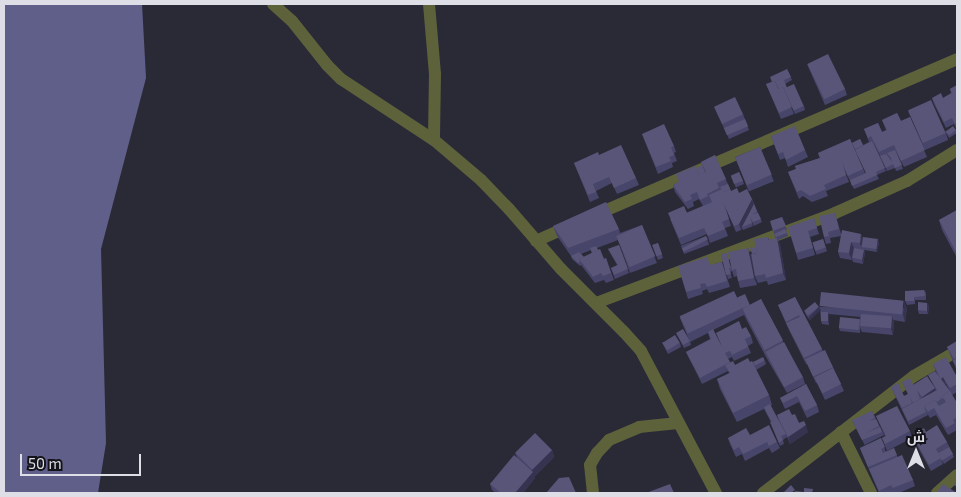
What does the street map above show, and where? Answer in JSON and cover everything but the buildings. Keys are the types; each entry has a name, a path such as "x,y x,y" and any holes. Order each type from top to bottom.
{"street":[{"path":"275,4 342,79 434,140 481,180 536,241 641,351 716,493"},
{"path":"429,4 435,74 434,140"},
{"path":"536,241 957,59"},
{"path":"596,303 836,213 907,181 957,150"},
{"path":"763,493 914,376 957,351"},
{"path":"593,493 590,465 597,453 609,440 639,427 678,423"},
{"path":"841,432 871,493"},
{"path":"938,493 957,475"}],"shaded area":[{"path":"4,4 142,4 146,78 101,249 106,443 98,493 4,493"}]}
